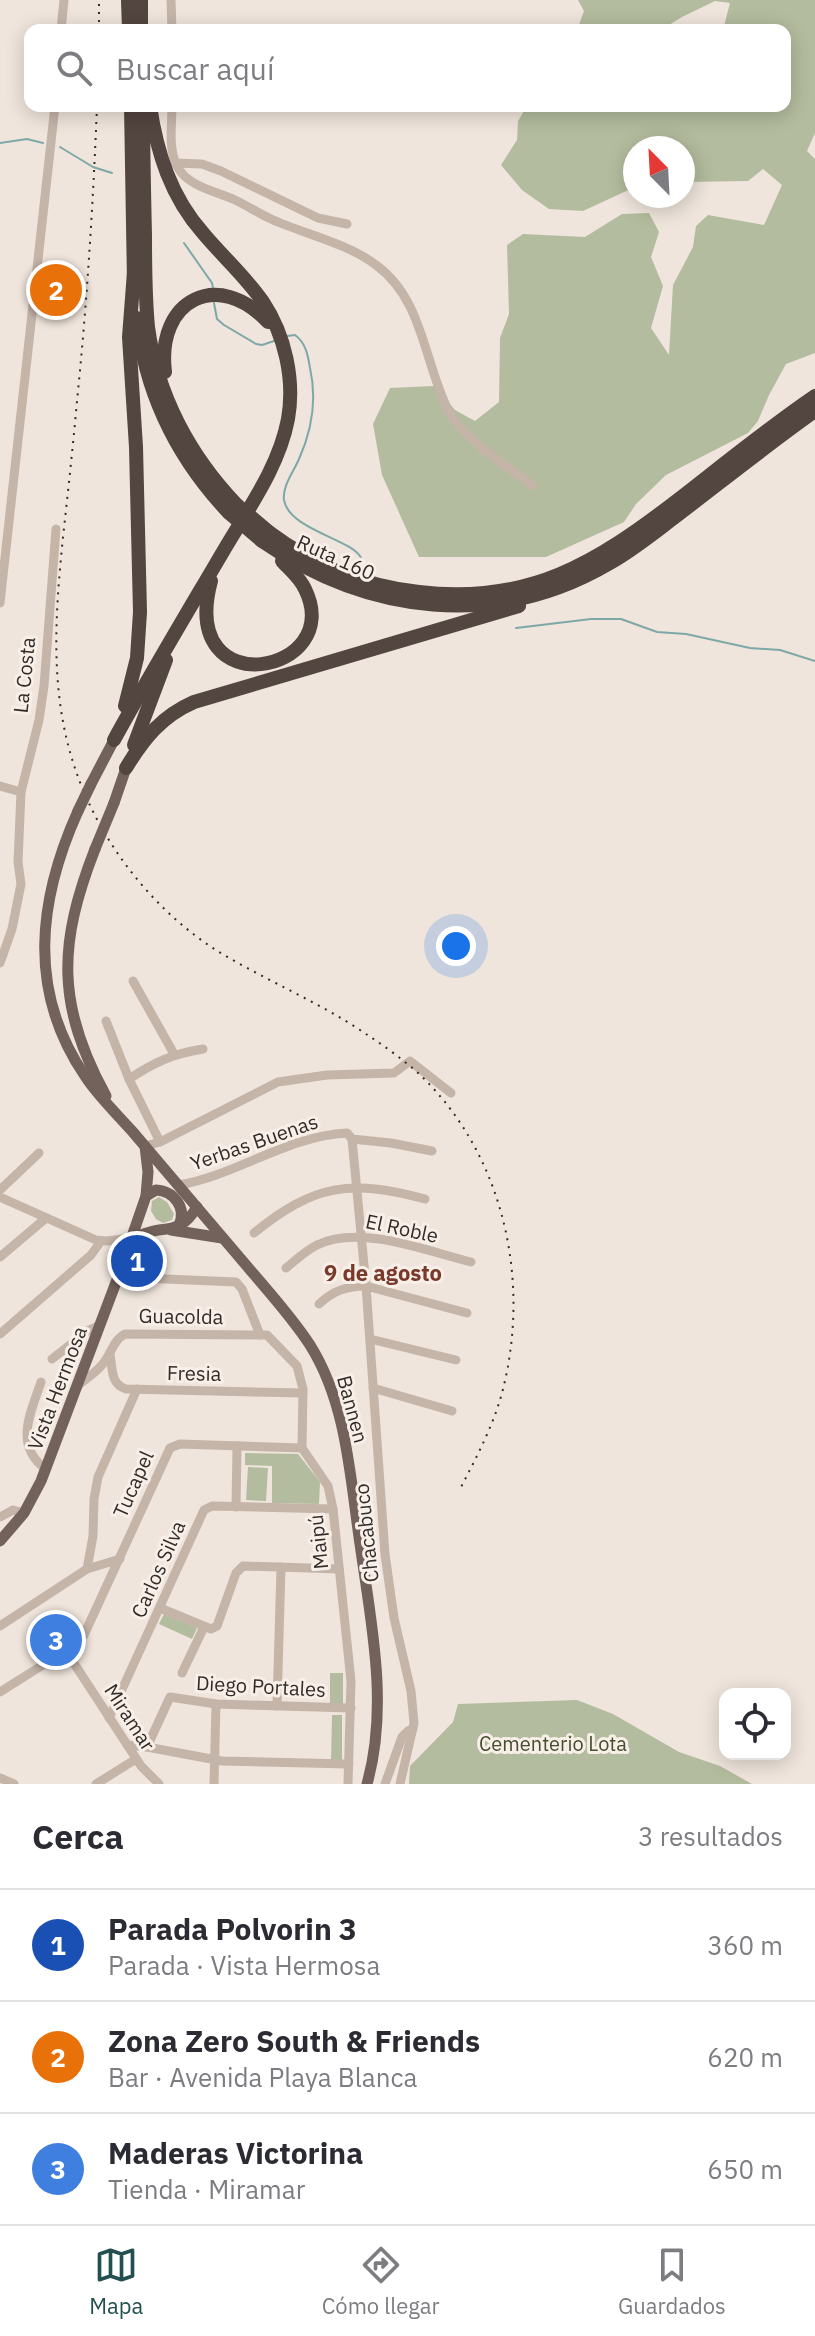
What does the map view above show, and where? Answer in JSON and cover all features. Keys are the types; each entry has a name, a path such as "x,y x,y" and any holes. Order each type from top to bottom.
{"highway":[{"path":"128,0 129,24"},
{"path":"141,0 141,24"},
{"name":"Ruta 160","path":"131,112 134,272 140,342 158,408 197,475 301,566 343,586 407,602 459,605 526,597 568,584 632,549 815,411"},
{"name":"Ruta 160","path":"143,112 148,325 155,362 173,411 198,458 233,509"},
{"path":"114,740 150,673 267,476 285,432 289,408 290,384 286,360 272,318 258,296 202,233 180,202 160,156 151,112"},
{"path":"114,740 131,686 140,627 136,447 129,337 134,272"},
{"path":"173,411 165,376 164,343 172,321 190,303 217,295 241,299 262,315 279,337"},
{"name":"Ruta 160","path":"265,536 329,568 386,586 428,593 460,594 524,587 559,576 615,547 815,396"},
{"path":"216,563 205,614 215,643 232,659 247,664 262,665 281,660 297,648 306,635 311,616 310,603 297,576 265,536"},
{"path":"126,768 154,728 185,706 519,606 568,584"},
{"path":"126,768 181,624"}],"main road":[{"path":"114,740 78,811 56,864 44,931 46,969 54,1012 70,1051 91,1085 117,1113"},
{"path":"117,1113 97,1079 80,1039 72,1012 67,954 78,895 126,768"},
{"name":"Bannen","path":"117,1113 308,1342 327,1378 347,1451 377,1680 377,1728 367,1784"},
{"path":"145,1146 148,1221 224,1239"},
{"path":"145,1201 159,1190 179,1185"},
{"path":"159,1190 169,1193 179,1204 182,1216 170,1228"},
{"name":"Vista Hermosa","path":"0,1541 24,1513 46,1469 145,1201"},
{"path":"132,1238 170,1228 189,1218 197,1207"}],"street":[{"path":"62,24 64,0"},
{"path":"171,0 172,24"},
{"path":"0,603 54,112"},
{"path":"172,112 175,163 185,177 271,219 362,256 380,267 399,290 419,325 448,409 456,422 533,486"},
{"path":"175,163 202,164 318,218 347,224"},
{"name":"La Costa","path":"0,963 12,929 21,884 18,859 21,792 44,686 56,529"},
{"path":"0,786 21,792"},
{"path":"133,981 174,1054"},
{"path":"106,1021 129,1079 160,1142"},
{"path":"129,1079 174,1054 203,1049"},
{"path":"145,1146 160,1142 278,1082 394,1073 410,1061 451,1093"},
{"name":"Yerbas Buenas","path":"179,1185 208,1178 308,1139 344,1133 352,1139 432,1151"},
{"name":"Chacabuco","path":"352,1139 385,1554 394,1618 411,1691 413,1729 400,1784"},
{"path":"0,1190 39,1153"},
{"path":"254,1233 280,1212 307,1197 331,1190 357,1187 388,1190 425,1199"},
{"path":"0,1197 101,1241 132,1238"},
{"path":"0,1257 46,1218"},
{"name":"El Roble","path":"286,1268 317,1245 361,1236 471,1262"},
{"path":"0,1334 87,1258 101,1241"},
{"path":"118,1277 236,1282 242,1289 260,1335 270,1337 296,1363 303,1393 302,1448"},
{"path":"319,1304 336,1291 366,1286 467,1313"},
{"path":"52,1359 100,1325"},
{"name":"Guacolda","path":"77,1386 99,1368 118,1338 125,1334 260,1335"},
{"path":"370,1339 456,1360"},
{"name":"Fresia","path":"110,1355 113,1376 117,1384 126,1389 303,1393"},
{"path":"41,1382 26,1434 37,1461 46,1469"},
{"path":"373,1388 452,1411"},
{"path":"87,1569 98,1477 137,1389"},
{"name":"Tucapel","path":"66,1651 87,1631 170,1448 180,1444 302,1448"},
{"path":"236,1507 237,1446"},
{"name":"Maipú","path":"302,1448 328,1486 333,1509 350,1667 348,1784"},
{"name":"Carlos Silva","path":"109,1718 204,1510 212,1506 333,1509"},
{"path":"0,1517 13,1510 24,1513"},
{"path":"0,1626 87,1569 120,1559"},
{"path":"160,1608 211,1629 217,1626 240,1567 339,1569"},
{"path":"277,1706 281,1567"},
{"path":"182,1673 204,1627"},
{"path":"0,1692 66,1651"},
{"name":"Miramar","path":"66,1651 136,1759 159,1784"},
{"name":"Diego Portales","path":"147,1747 170,1697 216,1704 351,1708"},
{"path":"214,1784 216,1704"},
{"path":"385,1784 402,1737 413,1729"},
{"path":"127,1745 215,1760 349,1764"},
{"path":"96,1784 136,1759"},
{"path":"0,1778 14,1784"}],"green space":[{"path":"578,0 815,0 815,133 807,151 815,159 815,353 786,364 758,421 748,433 666,475 636,504 624,522 546,557 419,557 382,475 373,424 390,388 434,386 455,410 475,421 499,402 500,338 509,314 507,245 523,234 585,237 622,214 649,213 659,232 651,257 663,286 651,328 669,355 673,285 693,247 696,226 708,215 764,225 782,185 763,169 748,181 695,182 695,136 623,136 623,193 583,211 549,209 522,190 501,165 517,140 518,121 523,112 791,112 791,24 725,24 730,3 715,1 671,24 579,24 584,11"},
{"path":"159,1197 167,1202 174,1214 172,1220 163,1223 151,1211 152,1201"},
{"path":"245,1453 298,1454 320,1482 319,1504 272,1503 272,1466 245,1465"},
{"path":"248,1467 268,1468 266,1501 246,1500"},
{"path":"164,1614 197,1628 192,1639 159,1624"},
{"path":"330,1673 343,1673 343,1706 330,1706"},
{"name":"Cementerio Lota","path":"577,1700 613,1714 679,1752 720,1766 752,1784 409,1784 410,1766 453,1722 458,1704"},
{"path":"332,1715 342,1715 342,1762 331,1762"}],"waterway":[{"path":"0,143 27,139 43,143"},
{"path":"60,147 93,167 112,173"},
{"path":"184,243 213,288"},
{"path":"214,303 217,319 224,325 256,344 274,341"},
{"path":"287,336 295,335 306,350 313,403 307,437 287,484 284,500 297,519 347,546 361,558"},
{"path":"516,628 591,619 621,619 657,632 780,650 815,661"}],"railway":[{"path":"99,0 99,24"},
{"path":"97,112 84,327 58,597 58,686 68,745 88,800 116,851 133,875 173,917 219,952 330,1012 392,1052 417,1072 447,1104 471,1140 489,1178 503,1219 511,1261 513,1304 511,1347 503,1389 484,1441 459,1491"}],"place":[{"name":"Zona Zero South & Friends","path":"56,290"},
{"name":"Parada Polvorin 3","path":"137,1261"},
{"name":"Maderas Victorina","path":"56,1640"}],"district":[{"name":"9 de agosto","path":"383,1272"}]}
